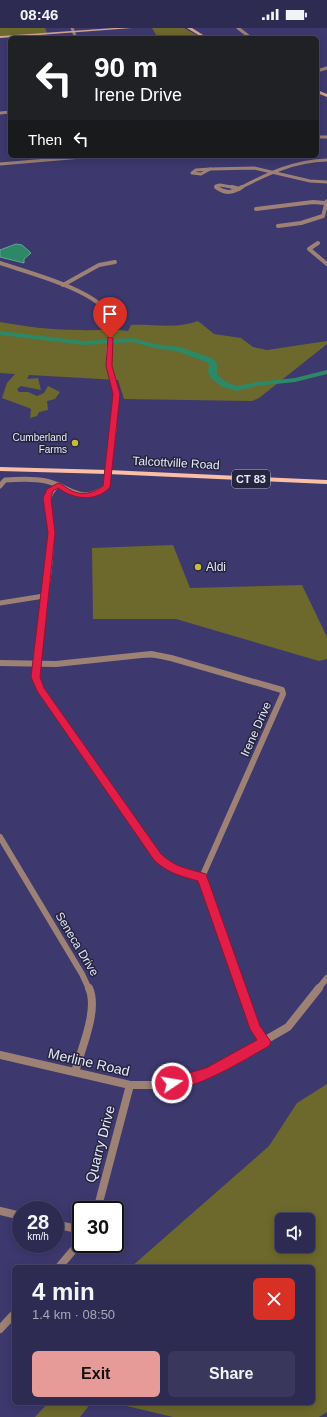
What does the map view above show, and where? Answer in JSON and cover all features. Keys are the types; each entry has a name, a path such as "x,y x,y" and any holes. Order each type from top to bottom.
{"main road":[{"path":"10,36 73,30 130,28"},
{"path":"189,28 203,36"},
{"name":"Talcottville Road","path":"0,469 108,472 327,482"}],"street":[{"path":"238,28 248,36"},
{"path":"0,164 46,158"},
{"path":"239,189 220,185 216,186 216,188 231,193 239,189 273,171 297,162 327,160"},
{"path":"210,169 239,167 273,171 309,181 327,182"},
{"path":"256,208 326,202 325,216 308,222 278,226"},
{"path":"318,243 311,246 309,249 326,265"},
{"path":"63,285 99,265 115,262"},
{"path":"0,263 63,285 97,302 105,309 110,315 112,323 109,366 116,394 106,487 100,492 89,496 78,496 47,481 15,479 5,480 0,486"},
{"path":"58,485 50,490 47,498 51,533 35,677 40,689 158,857 167,866 176,871 202,878 256,1029 265,1042"},
{"path":"0,603 44,596"},
{"name":"Irene Drive","path":"0,663 56,664 140,655 160,656 278,687 282,690 283,694 202,878"},
{"name":"Seneca Drive","path":"0,837 82,974 92,995 93,1009 74,1072"},
{"name":"Merline Road","path":"0,1055 74,1072 101,1080 130,1085 158,1086 187,1081 210,1072 265,1042 288,1027 327,978"},
{"name":"Quarry Drive","path":"99,1201 130,1085"},
{"path":"0,1211 12,1214"},
{"path":"61,1265 72,1252"},
{"path":"0,1329 12,1316"}],"shaded area":[{"path":"0,28 45,28 47,33 0,36"},
{"path":"152,28 184,28 198,36 157,36"},
{"path":"16,244 22,245 31,253 24,259 24,263 0,257 0,250"},
{"path":"198,321 214,334 241,338 253,347 267,350 327,341 327,344 259,398 252,401 124,399 118,380 29,375 27,379 38,378 41,390 21,386 17,389 19,392 28,392 37,396 44,393 48,386 60,392 55,399 47,401 48,410 39,412 37,416 30,418 31,409 2,398 7,383 15,374 0,373 0,322 50,329 128,331 131,325 173,326"},
{"path":"173,545 190,588 302,585 327,637 327,659 319,661 176,619 93,619 92,548"},
{"path":"327,1084 327,1412 319,1417 173,1417 122,1405 315,1405 315,1265 133,1265 269,1146 297,1103"},
{"path":"46,1405 89,1405 80,1417 35,1417"}],"waterway":[{"path":"0,333 84,343 133,340 154,346 177,349 209,360 213,363 212,372 214,376 225,385 237,389 257,384 295,380 327,372"}],"place":[{"name":"Cumberland Farms","path":"75,443"},
{"name":"Aldi","path":"198,567"}],"route":[{"path":"110,338 108,352 109,366 116,394 106,487 100,492 89,496 78,496 68,492 58,485 50,490 47,498 51,533 50,556 35,677 40,689 158,857 167,866 176,871 202,878 256,1029 265,1042 210,1072 187,1081 172,1083"}]}
